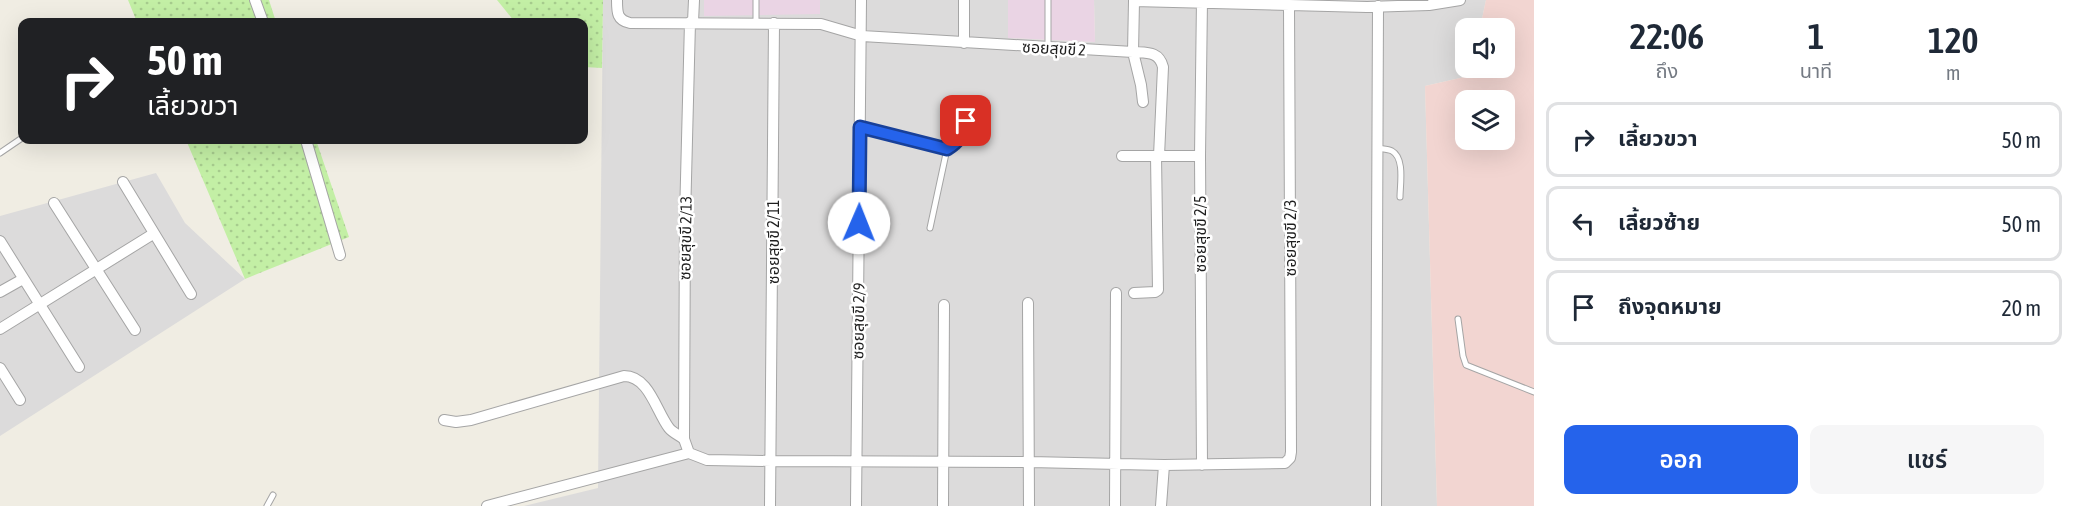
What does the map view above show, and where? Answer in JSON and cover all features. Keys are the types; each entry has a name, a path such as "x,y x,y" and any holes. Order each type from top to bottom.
{"street":[{"path":"255,0 262,18"},
{"name":"ซอยสุขขี 2","path":"617,0 617,13 630,24 692,22 821,24 862,36 1155,54 1161,59 1163,67 1158,156"},
{"name":"ซอยสุขขี 2/13","path":"688,453 684,439 685,218 694,0"},
{"name":"ซอยสุขขี 2/9","path":"856,506 861,0"},
{"path":"964,0 964,43"},
{"path":"1143,102 1133,52 1133,1 1429,5 1460,0"},
{"name":"ซอยสุขขี 2/5","path":"1202,2 1200,156 1202,465"},
{"name":"ซอยสุขขี 2/3","path":"1202,465 1282,465 1288,461 1291,452 1285,4"},
{"path":"1371,4 1377,148 1377,506"},
{"name":"ซอยสุขขี 2/11","path":"770,506 774,23"},
{"path":"307,144 340,255"},
{"path":"1122,156 1200,156"},
{"path":"1134,293 1158,290 1158,156"},
{"path":"123,182 191,294"},
{"path":"54,202 135,330"},
{"path":"0,329 153,234"},
{"path":"0,241 79,367"},
{"path":"0,292 23,279"},
{"path":"1115,506 1116,293"},
{"path":"1028,303 1029,506"},
{"path":"943,506 944,305"},
{"path":"0,368 20,400"},
{"path":"444,420 456,422 471,420 624,376 633,376 647,391 672,432 684,439"},
{"path":"487,506 688,453 706,460 771,462 1030,462 1202,465"},
{"path":"1161,506 1164,465"}],"lane":[{"path":"756,0 756,23"},
{"path":"1048,0 1048,48"},
{"path":"860,127 947,149 958,143 962,137 969,105"},
{"path":"0,153 18,141"},
{"path":"1377,148 1392,151 1397,155 1400,163 1400,197"},
{"path":"930,228 947,149"},
{"path":"1458,320 1462,356 1466,365 1534,392"},
{"path":"267,506 273,495"}],"shaded area":[{"path":"603,0 1008,0 1009,38 1095,42 1094,0 1486,0 1482,18 1455,18 1455,78 1460,78 1425,86 1437,506 524,506 598,488"},
{"path":"704,0 820,0 820,14 704,16"},
{"path":"1008,0 1094,0 1095,42 1008,38"},
{"path":"1486,0 1534,0 1534,506 1437,506 1425,86 1460,78 1515,78 1515,18 1482,18"},
{"path":"156,173 185,223 245,279 0,436 0,216"}],"green space":[{"path":"128,0 269,0 275,18 135,18"},
{"path":"497,0 603,0 602,68 588,67 588,18 512,18"},
{"path":"188,144 317,144 349,237 245,279"}],"route":[{"path":"859,223 860,127 947,149 958,143 966,121"}]}
